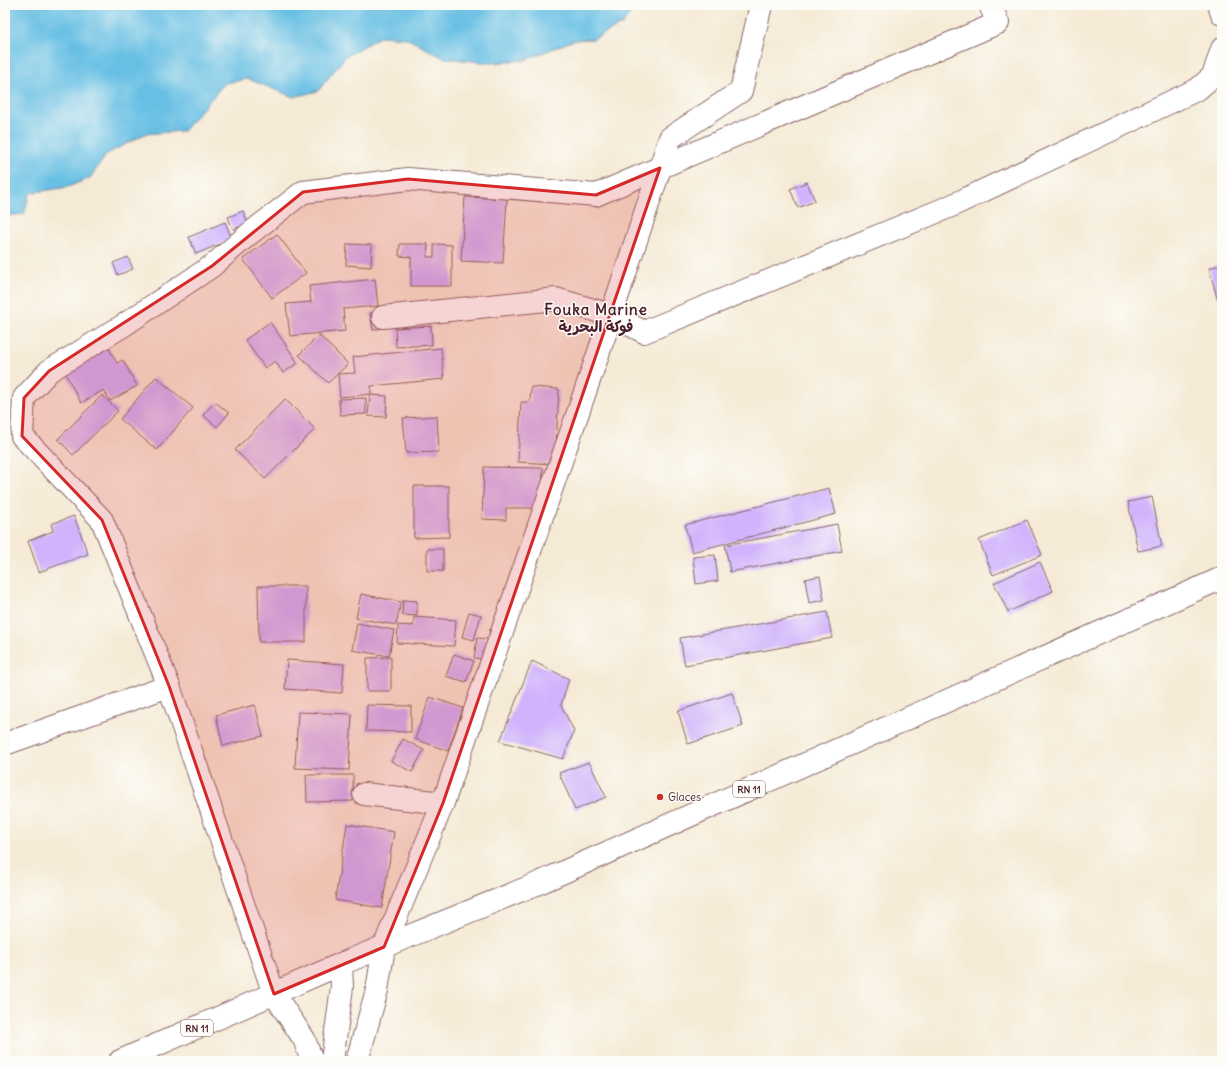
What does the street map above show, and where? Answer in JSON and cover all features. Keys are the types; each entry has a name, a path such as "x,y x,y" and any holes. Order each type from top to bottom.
{"street":[{"path":"357,1061 377,990 384,947 443,803 611,315 670,138 741,91 761,5"},
{"path":"312,1061 304,1039 274,994 169,686 102,520 22,436 24,398 49,371 124,325 212,266 248,235 303,192 408,179 596,195 998,23 990,5"},
{"path":"1219,5 1222,14"},
{"path":"383,317 556,299 611,315 644,332 951,206 1198,88 1213,76 1222,49"},
{"name":"RN 11","path":"120,1061 341,964 546,880 1222,578"},
{"path":"5,744 169,686"},
{"path":"364,794 443,803"},
{"path":"332,1061 342,987 341,964"}],"highlighted area":[{"path":"660,168 443,803 384,947 274,994 169,686 102,520 22,436 24,398 49,371 212,266 303,192 408,179 596,195"}],"water":[{"path":"5,5 636,5 623,24 593,39 574,40 525,60 491,63 444,58 406,38 381,36 345,57 318,91 293,97 248,79 225,83 183,131 145,134 107,154 90,178 68,187 30,193 24,214 5,216"}],"building":[{"path":"807,182 815,201 798,208 790,189"},
{"path":"465,197 507,199 503,263 461,261"},
{"path":"243,211 248,224 233,229 228,217"},
{"path":"225,222 232,239 196,254 189,237"},
{"path":"277,234 306,273 272,298 243,259"},
{"path":"347,244 372,245 371,267 346,265"},
{"path":"400,244 428,244 427,257 434,257 434,244 452,245 452,286 411,286 411,257 399,256"},
{"path":"128,257 133,269 118,275 113,263"},
{"path":"1222,264 1222,297 1217,298 1209,268"},
{"path":"375,279 378,306 343,309 345,331 290,336 286,304 311,302 309,286"},
{"path":"384,310 388,327 373,330 370,313"},
{"path":"270,322 298,363 283,373 275,361 265,368 245,340"},
{"path":"431,326 432,345 396,347 395,328"},
{"path":"319,335 348,364 328,383 299,355"},
{"path":"107,345 117,363 123,360 137,386 110,401 104,390 81,403 63,369"},
{"path":"441,348 444,379 371,386 371,394 340,397 338,374 355,373 353,357"},
{"path":"156,377 193,408 157,450 120,419"},
{"path":"531,387 559,389 555,464 518,462 521,402 530,402"},
{"path":"102,395 118,411 73,455 58,439"},
{"path":"370,395 387,396 386,417 368,416"},
{"path":"366,398 366,414 340,415 339,399"},
{"path":"285,399 315,429 265,479 235,450"},
{"path":"215,402 229,413 217,427 203,415"},
{"path":"437,416 439,452 406,453 403,418"},
{"path":"484,467 543,468 542,508 506,508 506,520 482,519"},
{"path":"414,486 449,486 449,537 414,538"},
{"path":"829,488 836,514 692,552 685,525"},
{"path":"1152,497 1162,546 1138,551 1128,502"},
{"path":"74,516 88,554 39,572 28,541 53,531 51,524"},
{"path":"1027,520 1042,555 993,575 979,540"},
{"path":"837,524 842,551 730,572 725,545"},
{"path":"427,549 443,549 443,571 427,571"},
{"path":"715,555 718,581 696,584 693,557"},
{"path":"1040,562 1053,591 1008,612 994,583"},
{"path":"820,576 824,600 809,603 805,579"},
{"path":"258,586 306,586 306,642 259,642"},
{"path":"361,594 401,602 396,625 356,618"},
{"path":"403,600 417,601 417,616 402,615"},
{"path":"469,612 481,615 474,640 462,637"},
{"path":"827,612 832,638 685,665 680,638"},
{"path":"414,617 456,620 454,646 397,643 398,625 413,626"},
{"path":"357,623 394,630 389,656 352,650"},
{"path":"490,629 499,631 494,661 474,658 477,638 489,639"},
{"path":"454,654 474,661 466,682 446,676"},
{"path":"391,657 391,691 367,691 367,658"},
{"path":"287,660 344,664 342,693 285,689"},
{"path":"532,661 569,679 561,705 574,731 563,759 500,741"},
{"path":"732,693 743,726 688,744 678,711"},
{"path":"430,697 463,708 448,751 415,739"},
{"path":"255,705 263,736 223,746 216,715"},
{"path":"367,705 411,706 411,732 366,731"},
{"path":"298,712 352,714 349,770 295,768"},
{"path":"403,739 424,750 412,772 391,761"},
{"path":"589,762 606,797 575,810 559,773"},
{"path":"306,775 353,775 353,791 357,783 370,790 365,799 353,793 353,801 307,802"},
{"path":"347,824 394,832 382,908 335,900"}],"place":[{"name":"Glaces","path":"660,797"}],"district":[{"name":"Fouka Marine فوكة البحرية","path":"596,318"}]}
